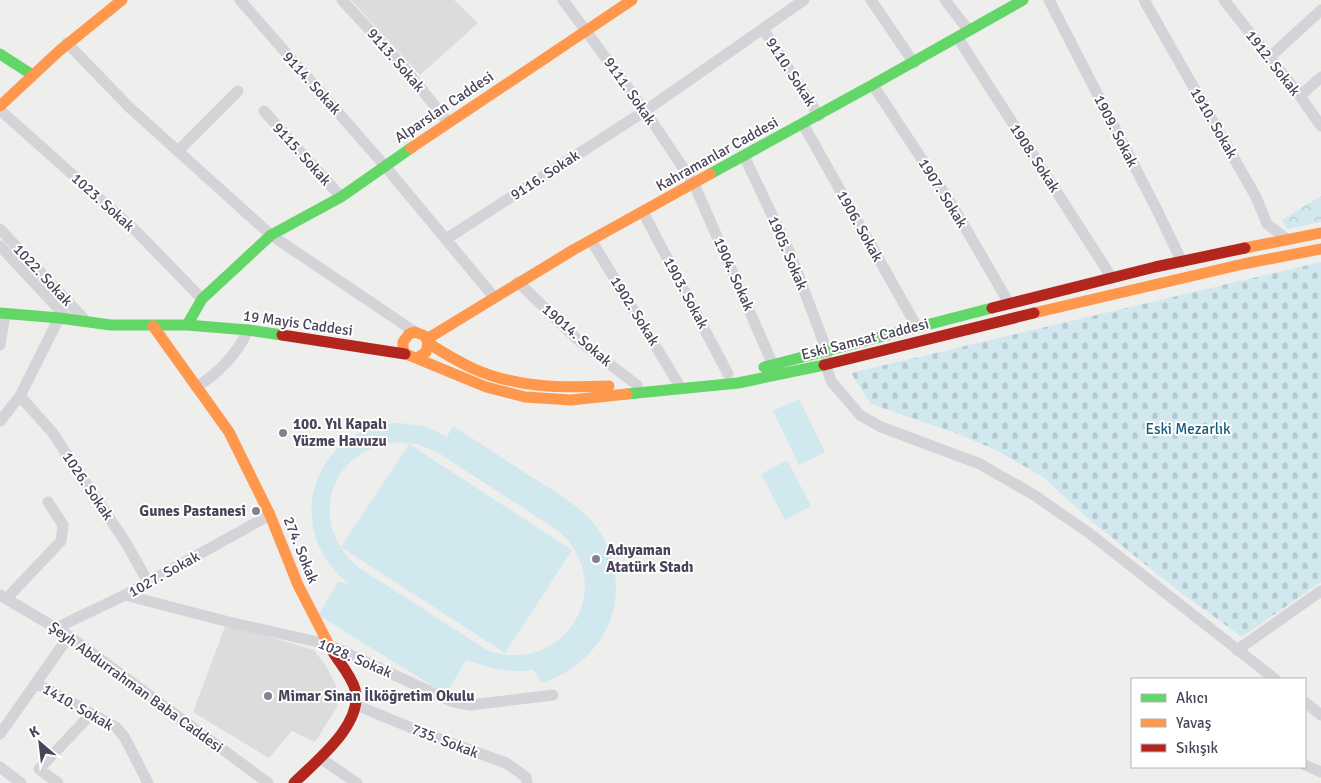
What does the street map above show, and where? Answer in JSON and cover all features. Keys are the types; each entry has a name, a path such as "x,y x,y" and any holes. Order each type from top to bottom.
{"street":[{"path":"0,108 31,74 122,0"},
{"name":"9114. Sokak","path":"240,0 384,165 493,296"},
{"name":"9113. Sokak","path":"342,0 400,63 448,122"},
{"name":"9111. Sokak","path":"563,0 645,111 694,184"},
{"name":"Alparslan Caddesi","path":"272,235 341,197 384,165 632,0"},
{"name":"9116. Sokak","path":"446,239 645,111 804,0"},
{"path":"871,0 914,63"},
{"path":"945,0 969,31"},
{"name":"Kahramanlar Caddesi","path":"428,341 493,296 591,240 914,63 1021,0"},
{"name":"1909. Sokak","path":"1049,0 1182,262"},
{"name":"1910. Sokak","path":"1144,0 1256,197 1267,224 1288,240"},
{"name":"1912. Sokak","path":"1224,0 1300,96 1321,126"},
{"path":"1269,58 1321,10"},
{"name":"9110. Sokak","path":"763,29 819,116"},
{"name":"1908. Sokak","path":"958,38 1112,278"},
{"path":"67,43 129,107 272,235 415,332"},
{"path":"0,54 31,74"},
{"path":"1300,96 1321,77"},
{"name":"1907. Sokak","path":"873,85 952,205 1009,303"},
{"path":"178,151 238,91"},
{"name":"1023. Sokak","path":"0,108 137,232 202,299"},
{"name":"9115. Sokak","path":"264,111 341,197"},
{"name":"1906. Sokak","path":"804,124 917,327"},
{"name":"1905. Sokak","path":"744,156 790,253 827,351"},
{"name":"1904. Sokak","path":"694,184 773,365"},
{"name":"1903. Sokak","path":"643,212 728,374"},
{"name":"1022. Sokak","path":"0,229 86,321"},
{"name":"Eski Samsat Caddesi","path":"428,341 480,372 514,382 570,387 678,382 773,365 1112,278 1321,233"},
{"path":"187,325 202,299 272,235"},
{"name":"1902. Sokak","path":"591,240 678,382"},
{"name":"1022. Sokak","path":"0,246 64,318"},
{"name":"Eski Samsat Caddesi","path":"417,358 484,386 512,395 544,399 571,400 738,383 826,365 1087,300 1243,264 1321,249"},
{"name":"19014. Sokak","path":"518,282 578,340 637,385"},
{"path":"0,345 3,314"},
{"name":"19 Mayis Caddesi","path":"3,314 64,318 111,325 187,325 248,330 406,354"},
{"path":"0,421 20,396 64,318"},
{"name":"274. Sokak","path":"153,326 229,432 270,516 298,585 327,644 353,684 356,694 356,705"},
{"path":"196,387 212,378 242,344 248,330"},
{"path":"415,332 422,333 428,341 427,351 417,358 406,354 402,346 402,342 407,334 415,332"},
{"path":"827,351 826,365 831,381 860,415 881,428 980,464 1034,495 1089,533 1274,678"},
{"name":"1026. Sokak","path":"20,396 52,432 126,543 148,582"},
{"path":"3,597 61,541 63,525 48,502"},
{"name":"1027. Sokak","path":"56,628 125,595 270,516"},
{"path":"1237,650 1321,591"},
{"name":"1028. Sokak","path":"125,595 229,622 327,644 453,702 471,705 553,695"},
{"name":"Şeyh Abdurrahman Baba Caddesi","path":"3,597 69,636 268,783"},
{"path":"0,734 69,636"},
{"name":"1410. Sokak","path":"36,683 116,727 125,738 148,783"},
{"path":"1306,703 1321,715"},
{"path":"294,783 338,738 351,720 356,705"},
{"name":"735. Sokak","path":"356,705 426,734 506,763 526,777 527,783"},
{"path":"58,783 39,769 91,714"},
{"path":"320,758 357,783"},
{"path":"1306,765 1321,772"},
{"path":"0,767 21,783"}],"shaded area":[{"path":"351,0 454,0 478,23 420,75"},
{"name":"Mimar Sinan İlköğretim Okulu","path":"226,624 314,650 326,666 336,685 337,707 315,742 292,731 269,758 193,712"}],"green space":[{"path":"1321,196 1321,222 1287,229 1282,220"},
{"name":"Eski Mezarlık","path":"1321,262 1321,582 1242,637 1176,589 1091,521 1043,477 996,450 953,432 871,404 851,373"},
{"path":"799,399 825,452 799,465 773,411"},
{"name":"Adıyaman Atatürk Stadı","path":"400,423 427,427 447,437 453,426 564,497 584,513 594,524 609,549 616,578 616,593 614,607 605,632 583,660 564,673 542,683 533,670 499,670 466,660 446,694 318,615 338,582 348,583 327,561 315,536 312,509 316,484 327,461 346,442 370,429","holes":["396,442 417,444 437,452 557,530 576,552 584,575 584,599 575,620 560,638 540,651 515,655 487,650 361,569 344,552 334,533 330,513 332,493 340,474 354,459 372,448"]},
{"path":"409,444 572,550 505,653 341,547"},
{"path":"787,460 811,506 785,520 761,474"}],"traffic: fast":[{"path":"710,174 1023,0"},
{"path":"0,54 31,74"},
{"path":"187,325 202,299 271,235 341,197 411,148"},
{"path":"764,367 992,308"},
{"path":"0,313 111,325 187,325 282,335"},
{"path":"627,394 738,383 824,365"}],"traffic: slow":[{"path":"0,106 59,51 122,0"},
{"path":"411,148 632,0"},
{"path":"427,339 573,250 710,174"},
{"path":"1245,248 1321,233"},
{"path":"1034,313 1243,264 1321,249"},
{"path":"153,326 229,432 270,515 298,585 331,649"},
{"path":"417,358 426,352 428,343 425,336 415,332 409,334 403,342 403,350 406,354 486,387 525,397 571,400 627,394"},
{"path":"428,343 472,368 505,380 539,385 609,386"}],"traffic: jam":[{"path":"992,308 1155,267 1245,248"},
{"path":"824,365 1034,313"},
{"path":"282,335 405,354"},
{"path":"294,783 336,741 352,715 356,702 353,684 331,649"}],"place":[{"name":"100. Yıl Kapalı Yüzme Havuzu","path":"283,433"},
{"name":"Gunes Pastanesi","path":"256,511"},
{"name":"Adıyaman Atatürk Stadı","path":"596,559"},
{"name":"Mimar Sinan İlköğretim Okulu","path":"268,696"}]}
